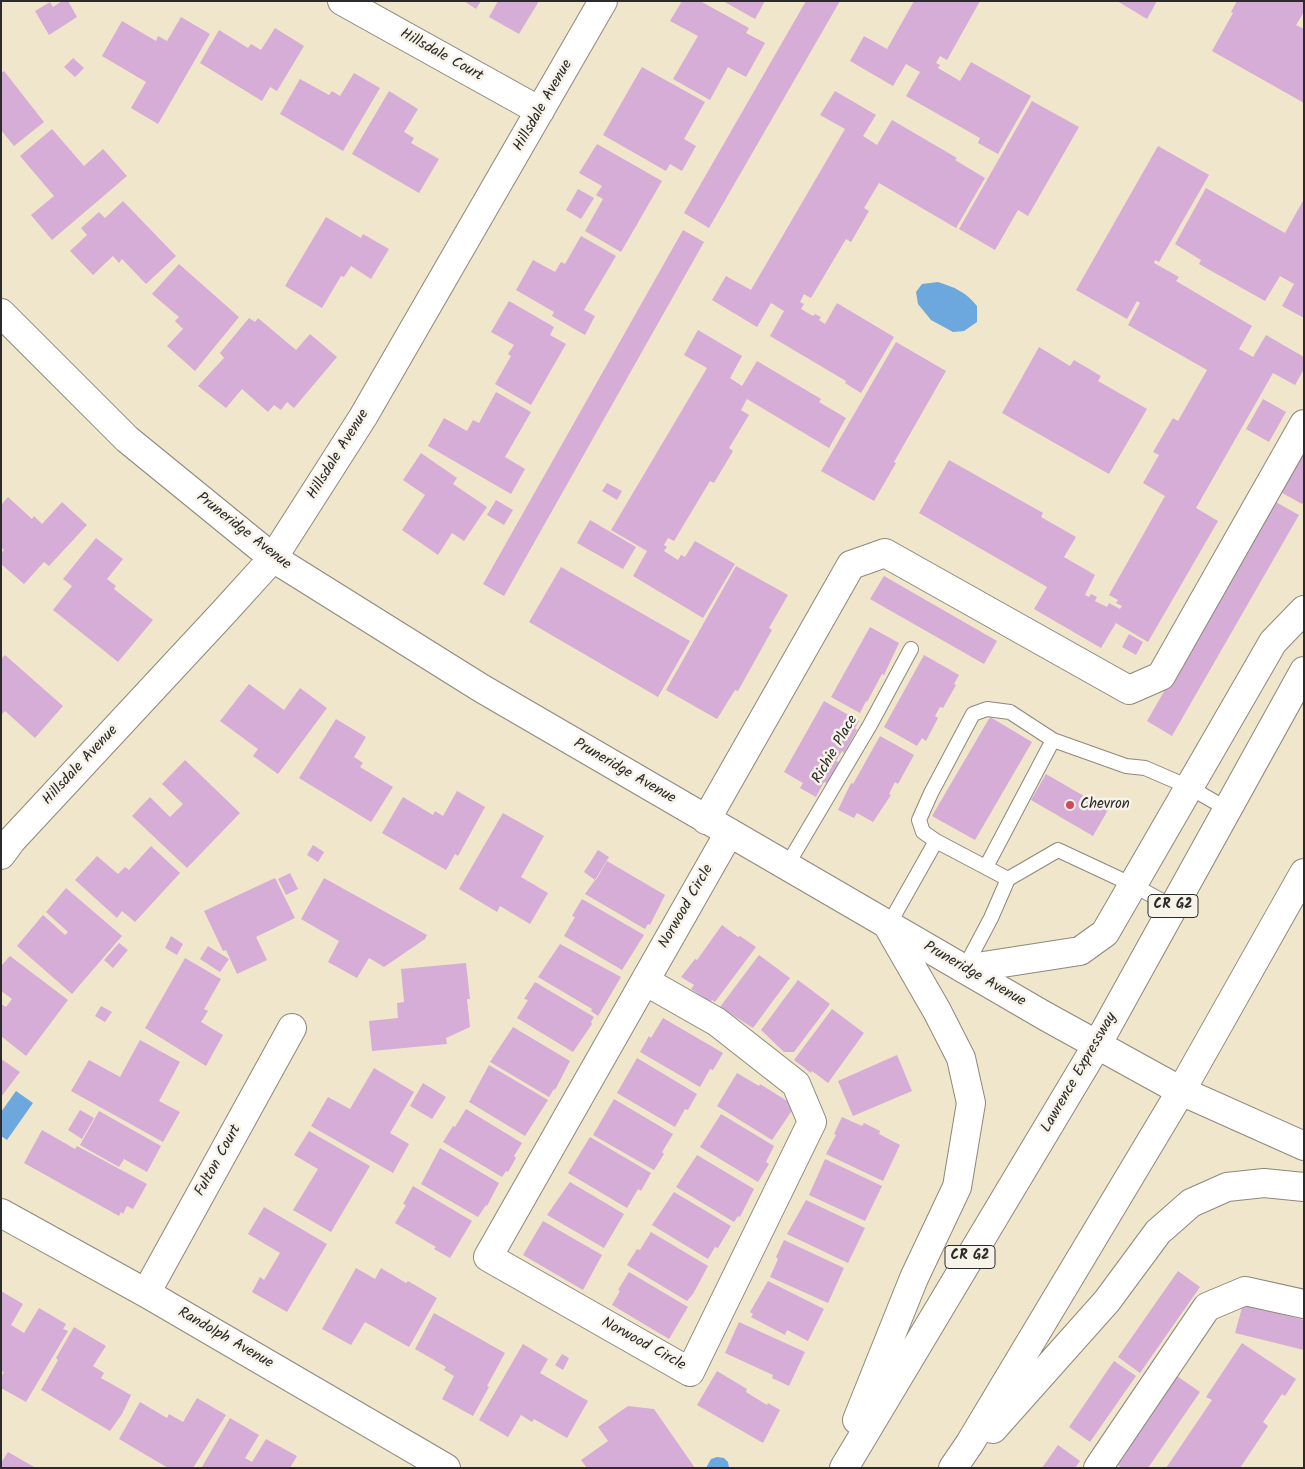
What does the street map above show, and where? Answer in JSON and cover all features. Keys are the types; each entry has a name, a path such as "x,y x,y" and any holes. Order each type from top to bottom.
{"main road":[{"name":"Hillsdale Court","path":"342,1 540,111"},
{"name":"Hillsdale Avenue","path":"5,842 273,558 363,418 603,1"},
{"name":"Pruneridge Avenue","path":"1,313 127,439 273,558 481,688 888,926 1181,1091 1304,1146"},
{"name":"Norwood Circle","path":"645,981 717,1022 796,1084 812,1122 690,1372 488,1257 645,981 718,826 851,565 885,553 1129,690 1161,676 1304,424"},
{"path":"964,969 1080,951 1105,933 1273,642 1304,610"},
{"name":"Lawrence Expressway","path":"844,1468 1097,1045 1304,671"},
{"path":"953,1468 970,1443 1181,1091 1304,873"},
{"path":"838,1468 914,1278 957,1186 970,1103 960,1058 937,1011 888,926"},
{"name":"Fulton Court","path":"146,1293 292,1028"},
{"path":"959,1468 1107,1301 1158,1232 1191,1203 1226,1187 1264,1183 1304,1187"},
{"name":"Randolph Avenue","path":"1,1214 146,1293 446,1468"},
{"path":"1098,1468 1206,1307 1245,1290 1304,1304"}],"lane":[{"name":"Richie Place","path":"786,866 870,726 911,648"},
{"path":"1008,879 936,841 923,832 919,820 931,793 973,714 987,708 1010,712 1053,740 1126,766 1144,768 1189,787 1227,809"},
{"path":"986,867 1053,740"},
{"path":"888,926 936,841"},
{"path":"964,969 991,918 1008,879 1058,850 1133,885 1172,907"}],"water":[{"path":"938,282 959,291 973,301 977,306 977,322 964,331 953,332 931,320 918,304 916,292 922,284"},
{"path":"16,1091 33,1103 7,1140 1,1136 1,1112"},
{"path":"717,1457 724,1458 728,1462 729,1468 706,1468 711,1459"}],"building":[{"path":"62,1 68,1 77,17 49,35 35,11 50,2 53,7"},
{"path":"464,1 481,1 476,9"},
{"path":"498,1 539,1 519,34 489,17"},
{"path":"682,1 700,1 749,28 746,33 765,43 746,77 728,67 710,100 673,79 698,36 670,21"},
{"path":"723,1 765,1 755,19"},
{"path":"806,1 840,1 709,228 684,213"},
{"path":"914,1 980,1 947,60 940,56 936,63 940,65 938,68 960,81 971,62 1031,96 998,154 978,143 980,138 906,96 920,72 906,64 893,86 850,61 864,36 887,49"},
{"path":"1117,1 1157,1 1147,19"},
{"path":"1237,1 1304,1 1304,12 1296,25 1304,29 1304,103 1212,51 1233,13 1231,12"},
{"path":"181,17 210,34 158,124 131,108 146,82 102,56 122,21 156,41 158,36 167,41"},
{"path":"275,28 304,46 277,91 270,87 262,101 200,63 219,30 248,48 251,44 261,50"},
{"path":"73,58 84,68 75,77 64,67"},
{"path":"642,67 705,102 684,139 696,146 682,171 670,164 666,171 603,135"},
{"path":"4,71 44,122 14,146 1,130 1,73"},
{"path":"354,73 380,88 343,151 280,114 300,79 329,95 332,91 340,96"},
{"path":"389,91 418,109 404,132 414,138 411,143 439,159 419,193 352,154"},
{"path":"835,91 876,115 863,136 877,145 892,120 957,158 955,160 985,178 956,228 879,183 864,208 869,211 851,242 846,239 811,298 804,294 800,302 804,304 801,309 813,316 815,314 821,317 819,320 825,324 837,303 894,337 861,393 845,383 846,381 770,336 784,311 771,303 757,327 712,300 726,276 751,290 845,129 820,115"},
{"path":"1032,101 1079,127 1028,216 1018,210 995,250 959,229"},
{"path":"52,129 84,166 103,149 127,176 52,240 31,215 54,196 20,156"},
{"path":"597,144 662,181 621,252 585,231 603,199 596,195 602,186 579,173"},
{"path":"1158,146 1209,175 1159,262 1155,260 1154,263 1179,277 1176,281 1252,326 1239,349 1253,357 1266,335 1304,357 1304,369 1295,385 1273,373 1196,508 1218,521 1148,642 1116,623 1101,648 1034,609 1047,587 919,513 949,460 1043,513 1041,517 1076,537 1064,557 1095,575 1085,595 1089,597 1091,594 1097,597 1095,601 1107,607 1109,603 1120,609 1122,606 1116,603 1118,600 1109,595 1165,496 1143,483 1159,455 1153,452 1173,418 1178,421 1207,370 1128,325 1140,303 1137,301 1127,319 1076,290"},
{"path":"1206,188 1285,233 1304,199 1304,318 1282,306 1294,284 1280,276 1265,301 1199,264 1201,260 1175,244"},
{"path":"578,189 594,198 581,219 566,210"},
{"path":"123,201 176,256 146,284 122,259 119,263 113,256 93,275 70,251 87,235 81,228 99,212 105,218"},
{"path":"326,217 361,238 363,234 389,249 371,279 351,266 344,277 341,276 322,308 285,286"},
{"path":"683,230 704,242 504,596 483,584"},
{"path":"581,236 616,256 584,310 595,316 585,335 552,316 554,312 516,290 533,260 555,272 561,262 565,264"},
{"path":"179,264 239,317 195,371 167,346 183,329 175,321 179,317 152,294"},
{"path":"509,301 554,327 550,335 566,344 531,405 495,384 511,356 508,354 514,345 491,332"},
{"path":"249,318 255,322 258,318 296,350 310,334 337,357 294,408 287,402 281,410 274,405 268,412 242,389 226,408 198,386 224,358 220,353"},
{"path":"698,330 742,356 730,378 742,386 757,361 821,399 819,402 846,418 829,448 747,399 741,410 749,415 729,448 733,451 714,483 710,481 674,541 668,538 664,545 667,547 664,551 678,560 681,555 685,557 695,541 735,564 703,618 633,576 647,551 611,530 707,368 684,355"},
{"path":"896,342 946,371 874,501 821,471"},
{"path":"1039,347 1070,366 1074,360 1101,376 1098,381 1147,409 1109,474 1002,413"},
{"path":"496,392 531,412 505,457 525,469 511,494 428,446 444,418 467,431 473,420 479,423"},
{"path":"1263,399 1286,412 1269,442 1246,429"},
{"path":"1304,445 1304,501 1302,504 1277,490"},
{"path":"421,453 457,478 453,484 487,507 464,541 452,533 438,555 402,530 425,495 403,480"},
{"path":"607,483 622,491 617,500 602,491"},
{"path":"8,497 32,519 34,516 42,524 62,502 87,525 49,566 44,562 24,584 1,564 1,553 4,550 1,547 1,505"},
{"path":"496,500 513,510 504,525 487,515"},
{"path":"1274,501 1299,515 1172,736 1147,721"},
{"path":"590,520 636,547 623,569 577,543"},
{"path":"96,538 123,559 107,579 116,586 114,589 153,620 118,662 53,610 72,586 63,579"},
{"path":"736,566 788,595 769,628 772,630 738,691 735,690 717,719 666,690"},
{"path":"561,567 690,641 658,697 529,622"},
{"path":"884,576 997,641 984,664 870,599"},
{"path":"870,627 899,643 884,675 882,674 860,713 831,697"},
{"path":"1129,634 1143,642 1136,655 1122,647"},
{"path":"5,655 63,706 35,738 5,711 1,713 1,659"},
{"path":"924,655 959,675 954,684 956,685 943,708 940,707 935,716 938,718 926,741 922,738 917,746 884,727"},
{"path":"249,684 284,710 300,688 327,708 278,774 253,756 258,749 220,721"},
{"path":"824,701 859,721 855,728 857,730 844,753 842,751 836,761 839,762 827,783 824,782 816,797 800,788 803,783 784,772"},
{"path":"990,717 1032,742 975,840 932,816"},
{"path":"336,719 366,737 354,757 363,763 360,767 393,787 371,822 299,778"},
{"path":"880,736 914,755 898,784 895,782 889,794 891,795 873,822 857,813 854,818 838,810 851,783 853,784"},
{"path":"185,760 240,813 187,868 132,816 150,797 170,817 183,804 162,784"},
{"name":"Chevron","path":"1046,774 1108,810 1093,836 1031,800"},
{"path":"457,791 485,807 458,856 455,854 446,870 382,833 403,797 433,815 435,811 443,816"},
{"path":"503,813 544,836 521,877 548,893 530,924 500,906 497,912 459,889"},
{"path":"313,845 324,852 318,862 307,855"},
{"path":"151,846 180,873 135,922 122,911 117,918 75,880 97,856 118,874 125,867 129,870"},
{"path":"598,850 609,857 595,880 584,872"},
{"path":"607,861 665,895 650,925 648,924 645,929 585,894"},
{"path":"290,873 298,889 286,895 278,879"},
{"path":"275,878 295,918 256,937 267,960 237,974 226,950 223,951 204,911"},
{"path":"324,878 427,935 425,939 384,967 369,958 357,978 328,962 339,941 301,919"},
{"path":"66,888 122,936 72,994 17,946 43,915 65,935 68,932 46,912"},
{"path":"582,899 644,935 622,970 564,936 575,917 572,916"},
{"path":"722,925 756,947 715,1002 712,1000 710,1002 691,989 694,985 681,977 695,959 697,960"},
{"path":"171,936 183,944 177,955 165,948"},
{"path":"119,943 128,950 113,968 104,960"},
{"path":"560,944 621,977 598,1016 591,1011 592,1009 538,977"},
{"path":"208,946 229,959 220,972 200,959"},
{"path":"759,955 790,978 753,1028 720,1007"},
{"path":"10,956 68,1000 26,1056 1,1036 1,1004 6,1007 12,999 1,991 1,966"},
{"path":"185,958 221,979 204,1009 208,1011 201,1022 223,1035 206,1066 145,1028"},
{"path":"466,963 470,999 467,999 470,1027 446,1038 447,1044 372,1051 369,1021 398,1018 397,1003 404,1002 401,969"},
{"path":"798,980 830,1004 794,1052 784,1052 761,1030"},
{"path":"535,982 594,1017 591,1022 592,1024 573,1052 517,1018 528,1000 524,999"},
{"path":"101,1006 112,1012 105,1022 95,1016"},
{"path":"832,1009 864,1033 828,1083 794,1060"},
{"path":"663,1018 723,1053 713,1070 710,1069 700,1087 640,1052 649,1036 651,1038"},
{"path":"513,1027 570,1061 555,1090 549,1097 490,1062"},
{"path":"140,1040 180,1062 159,1101 180,1112 163,1142 71,1091 89,1060 120,1077"},
{"path":"897,1055 912,1091 853,1116 838,1081"},
{"path":"637,1058 697,1094 688,1110 685,1109 675,1127 617,1093"},
{"path":"1,1059 20,1072 1,1097"},
{"path":"489,1065 548,1100 525,1136 469,1102"},
{"path":"374,1068 414,1092 390,1133 409,1144 393,1173 311,1126 328,1097 350,1109"},
{"path":"737,1073 759,1086 760,1084 795,1106 772,1140 717,1106"},
{"path":"423,1083 446,1097 432,1119 410,1106"},
{"path":"614,1099 673,1134 654,1170 593,1135"},
{"path":"466,1109 522,1143 514,1156 516,1158 508,1172 506,1171 502,1177 443,1142"},
{"path":"80,1110 94,1118 82,1139 68,1130"},
{"path":"99,1111 161,1146 147,1172 124,1159 119,1167 80,1145"},
{"path":"721,1114 774,1146 766,1162 769,1164 758,1182 700,1147"},
{"path":"842,1117 862,1126 864,1123 880,1131 879,1134 900,1145 883,1181 826,1154 836,1135 834,1134"},
{"path":"42,1130 75,1149 77,1146 147,1184 133,1209 127,1206 123,1214 121,1212 119,1216 24,1163"},
{"path":"309,1131 370,1166 331,1232 293,1210 318,1169 294,1155"},
{"path":"590,1137 651,1173 641,1191 638,1189 627,1208 568,1173"},
{"path":"440,1148 499,1183 487,1206 478,1217 421,1184"},
{"path":"697,1155 754,1189 740,1217 738,1216 734,1222 676,1187"},
{"path":"825,1159 882,1186 865,1221 809,1195"},
{"path":"570,1182 624,1214 604,1248 547,1215"},
{"path":"413,1186 472,1221 450,1258 434,1249 436,1247 395,1223 406,1205 403,1204"},
{"path":"674,1192 731,1226 718,1248 715,1247 708,1259 652,1225"},
{"path":"806,1200 865,1228 848,1263 787,1234"},
{"path":"264,1207 327,1244 287,1312 252,1292 260,1277 264,1280 280,1253 248,1234"},
{"path":"543,1221 602,1255 583,1290 523,1255"},
{"path":"651,1232 708,1266 693,1294 687,1301 627,1265 637,1249 640,1250"},
{"path":"784,1240 844,1268 828,1303 770,1277"},
{"path":"356,1268 375,1279 381,1268 437,1298 409,1347 365,1322 351,1345 322,1329"},
{"path":"1178,1271 1200,1287 1140,1373 1118,1357"},
{"path":"629,1272 688,1307 669,1339 612,1305 620,1291 618,1290"},
{"path":"768,1281 824,1309 808,1341 787,1330 785,1335 751,1317 753,1314 750,1312"},
{"path":"1,1291 23,1304 11,1325 24,1333 39,1308 66,1324 63,1329 68,1331 26,1402 1,1388 1,1377 4,1372 1,1371"},
{"path":"1243,1304 1304,1320 1304,1350 1235,1333"},
{"path":"434,1313 505,1353 473,1416 442,1399 454,1376 444,1370 446,1367 415,1349"},
{"path":"739,1322 805,1352 789,1386 772,1378 773,1375 725,1353"},
{"path":"74,1327 106,1346 93,1366 104,1373 101,1378 131,1395 122,1414 110,1431 41,1390 58,1360 56,1358"},
{"path":"1242,1343 1296,1379 1285,1396 1282,1394 1263,1422 1268,1426 1240,1468 1166,1468 1212,1400 1206,1397"},
{"path":"523,1344 548,1359 540,1373 588,1401 567,1438 534,1419 532,1422 521,1415 508,1437 479,1420"},
{"path":"562,1354 569,1358 563,1370 555,1365"},
{"path":"1114,1361 1136,1376 1090,1442 1069,1427"},
{"path":"717,1371 747,1389 746,1392 767,1405 768,1403 780,1410 763,1443 697,1405"},
{"path":"1177,1376 1200,1392 1148,1468 1122,1468 1116,1464"},
{"path":"197,1398 226,1415 193,1468 168,1468 119,1439 140,1402 167,1418 169,1414 183,1422"},
{"path":"628,1406 654,1409 695,1468 587,1468 581,1460 608,1441 598,1427"},
{"path":"230,1418 259,1435 245,1458 252,1462 266,1439 297,1456 290,1468 202,1467"},
{"path":"1058,1445 1080,1461 1075,1468 1042,1468"},
{"path":"8,1452 36,1468 1,1468 1,1463"}],"place":[{"name":"Chevron","path":"1070,805"}]}
